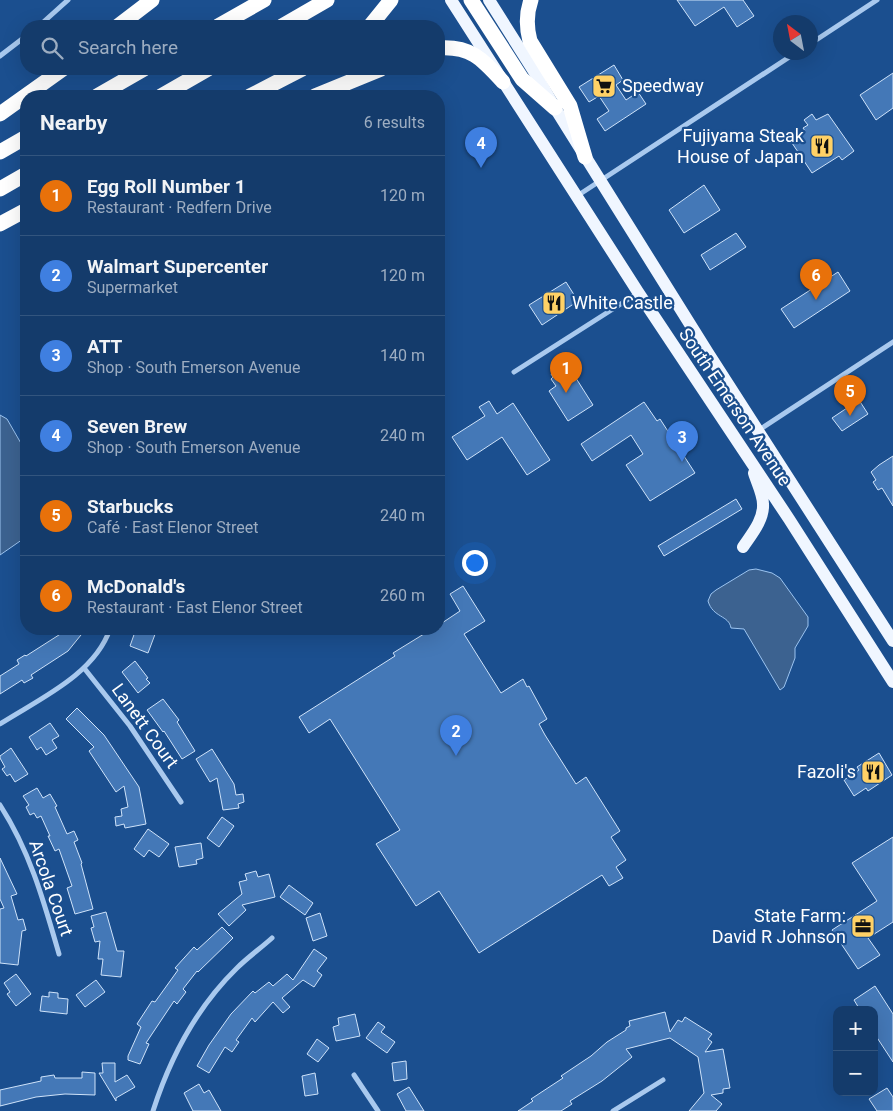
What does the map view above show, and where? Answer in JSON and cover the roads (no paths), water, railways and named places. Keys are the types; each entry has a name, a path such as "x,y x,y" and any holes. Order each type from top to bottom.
{"highway":[{"path":"126,20 152,0"},
{"path":"229,20 264,0"},
{"path":"292,20 327,0"},
{"path":"471,0 522,79 555,108"},
{"path":"531,0 526,18 530,41 570,106 585,157"},
{"path":"375,20 391,1"},
{"path":"445,48 473,53 503,82"},
{"path":"34,90 55,75"},
{"path":"107,90 134,75"},
{"path":"171,90 198,75"},
{"path":"262,90 290,75"},
{"path":"330,90 366,75"},
{"path":"0,114 20,100"},
{"path":"0,152 20,140"},
{"path":"0,189 20,177"},
{"path":"0,224 20,213"},
{"path":"0,230 20,222"}],"main road":[{"name":"South Emerson Avenue","path":"451,0 638,292 789,519 893,682"},
{"name":"South Emerson Avenue","path":"489,0 585,157 893,641"},
{"path":"744,548 758,525 763,508 750,461"}],"street":[{"path":"46,20 68,0"},
{"path":"818,39 876,0"},
{"path":"0,56 20,41"},
{"path":"576,196 785,60"},
{"path":"514,372 638,292"},
{"path":"759,431 893,342"},
{"path":"0,724 70,680 84,668 100,649 107,635"},
{"name":"Lanett Court","path":"84,668 130,726 181,802"},
{"name":"Arcola Court","path":"0,805 21,840 35,872 59,954"},
{"path":"153,1111 162,1084 186,1033 217,990 237,968 272,938"},
{"path":"354,1075 378,1111"},
{"path":"614,1111 663,1080"}],"water":[{"path":"0,415 7,419 20,442 20,541 0,555"},
{"path":"756,569 772,573 780,578 808,617 808,626 795,648 795,658 784,687 780,690 744,629 731,628 727,621 713,611 708,601 711,594 716,590 749,570"}],"place":[{"name":"Speedway","path":"604,86"},
{"name":"Fujiyama Steak House of Japan","path":"822,146"},
{"name":"Seven Brew","path":"481,168"},
{"name":"McDonald's","path":"816,300"},
{"name":"White Castle","path":"554,303"},
{"name":"Egg Roll Number 1","path":"566,393"},
{"name":"Starbucks","path":"850,416"},
{"name":"ATT","path":"682,462"},
{"name":"Walmart Supercenter","path":"456,756"},
{"name":"Fazoli's","path":"873,772"},
{"name":"State Farm: David R Johnson","path":"863,926"}]}
